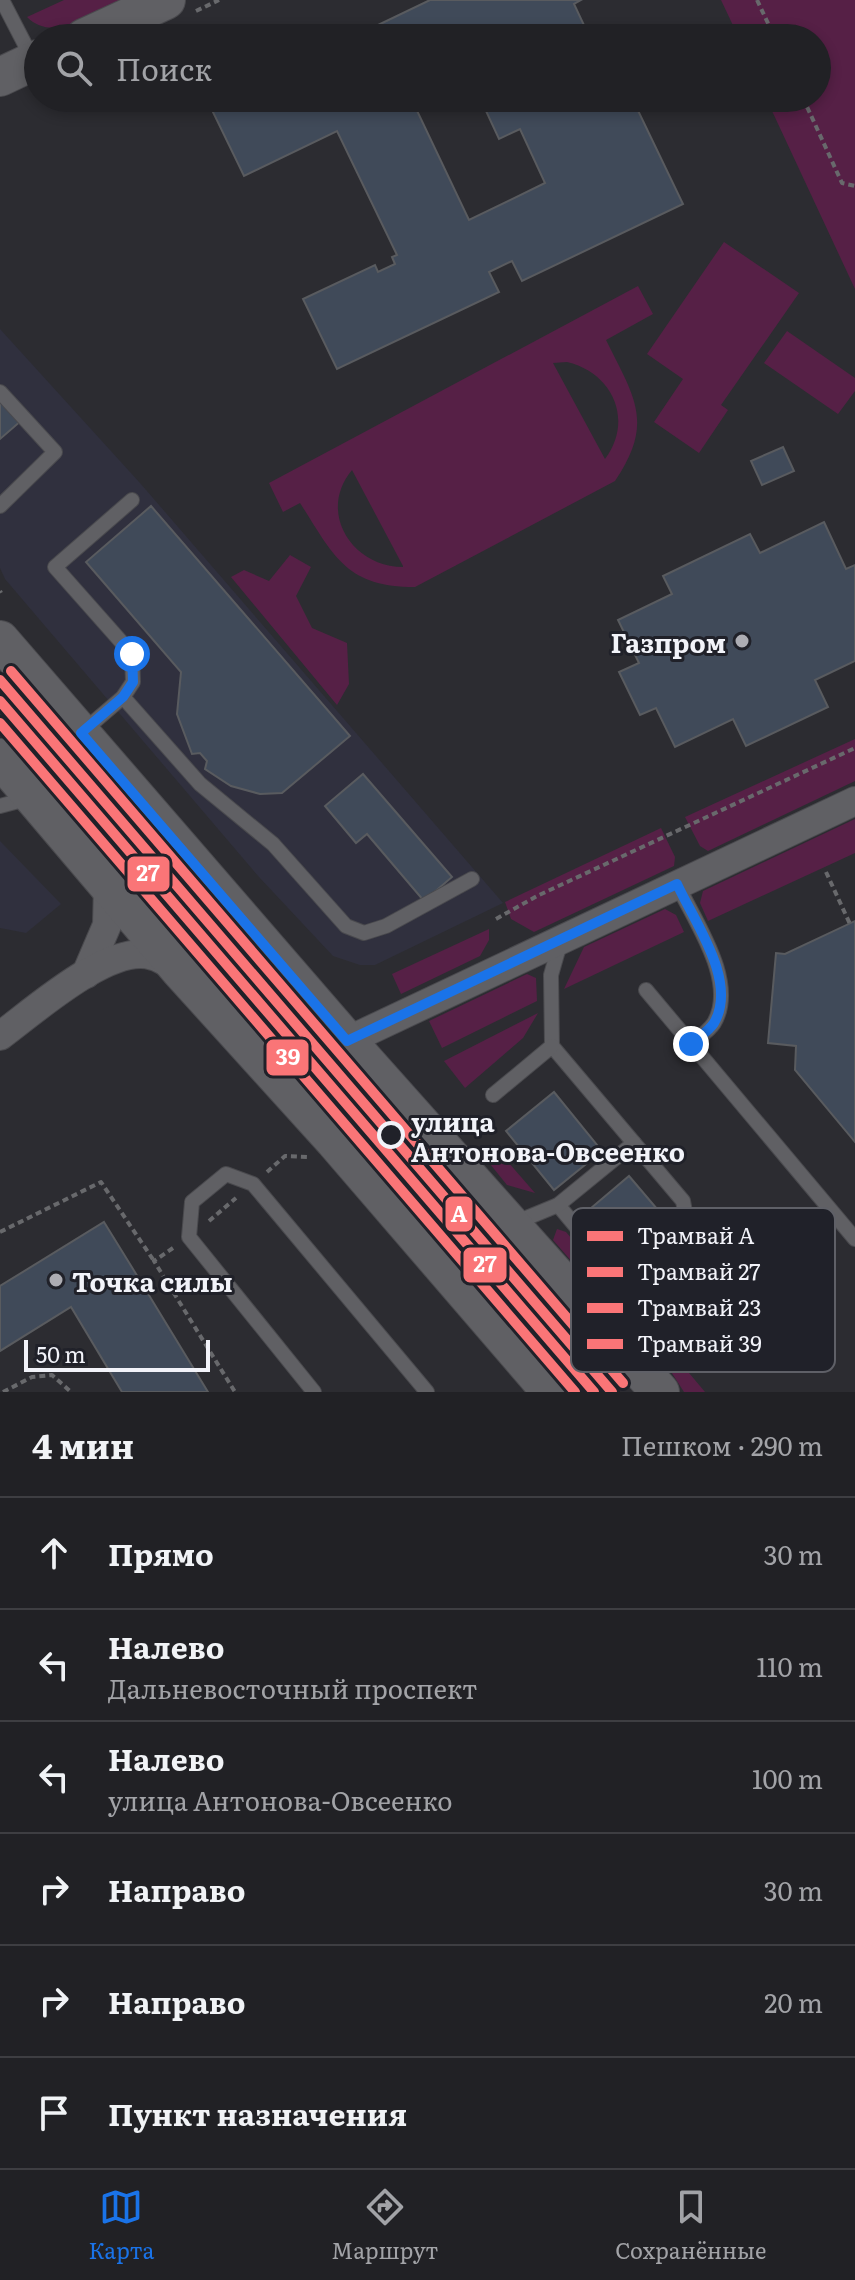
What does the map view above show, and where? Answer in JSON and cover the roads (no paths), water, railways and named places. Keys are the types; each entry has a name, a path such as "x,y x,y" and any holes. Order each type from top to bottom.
{"main road":[{"path":"114,24 166,0"},
{"path":"0,640 347,1041 571,1292"},
{"path":"0,758 17,802 108,886 334,1140 551,1392"},
{"path":"642,1372 656,1388"}],"street":[{"path":"347,1041 855,801"},
{"path":"86,974 107,925 108,886"},
{"path":"0,1036 86,974 117,959 152,955 180,970"}],"lane":[{"path":"2,0 24,65"},
{"path":"0,392 55,452 0,506"},
{"path":"81,733 123,697 133,682 132,654 55,567 132,500"},
{"path":"123,697 200,784 273,844 346,926 364,933 386,926 472,879"},
{"path":"677,884 713,960 723,997 713,1025 691,1044"},
{"path":"561,939 551,975 552,1046 683,1201 685,1208"},
{"path":"646,990 829,1208"},
{"path":"493,1095 552,1046"},
{"path":"511,1225 558,1205 634,1143"},
{"path":"314,1392 189,1237 192,1202 226,1174 253,1184 427,1392"},
{"path":"558,1205 571,1221"},
{"path":"835,1215 855,1239"}],"tram line":[{"name":"23","path":"11,671 571,1323"},
{"name":"А","path":"0,680 571,1344"},
{"name":"27","path":"0,701 571,1365"},
{"name":"39","path":"0,723 575,1392"},
{"name":"27","path":"577,1372 594,1392"},
{"name":"А","path":"595,1372 612,1392"},
{"name":"23","path":"614,1372 623,1383"}],"place":[{"name":"Газпром","path":"742,641"},
{"name":"улица Антонова-Овсеенко","path":"391,1135"},
{"name":"Точка силы","path":"56,1280"}]}
